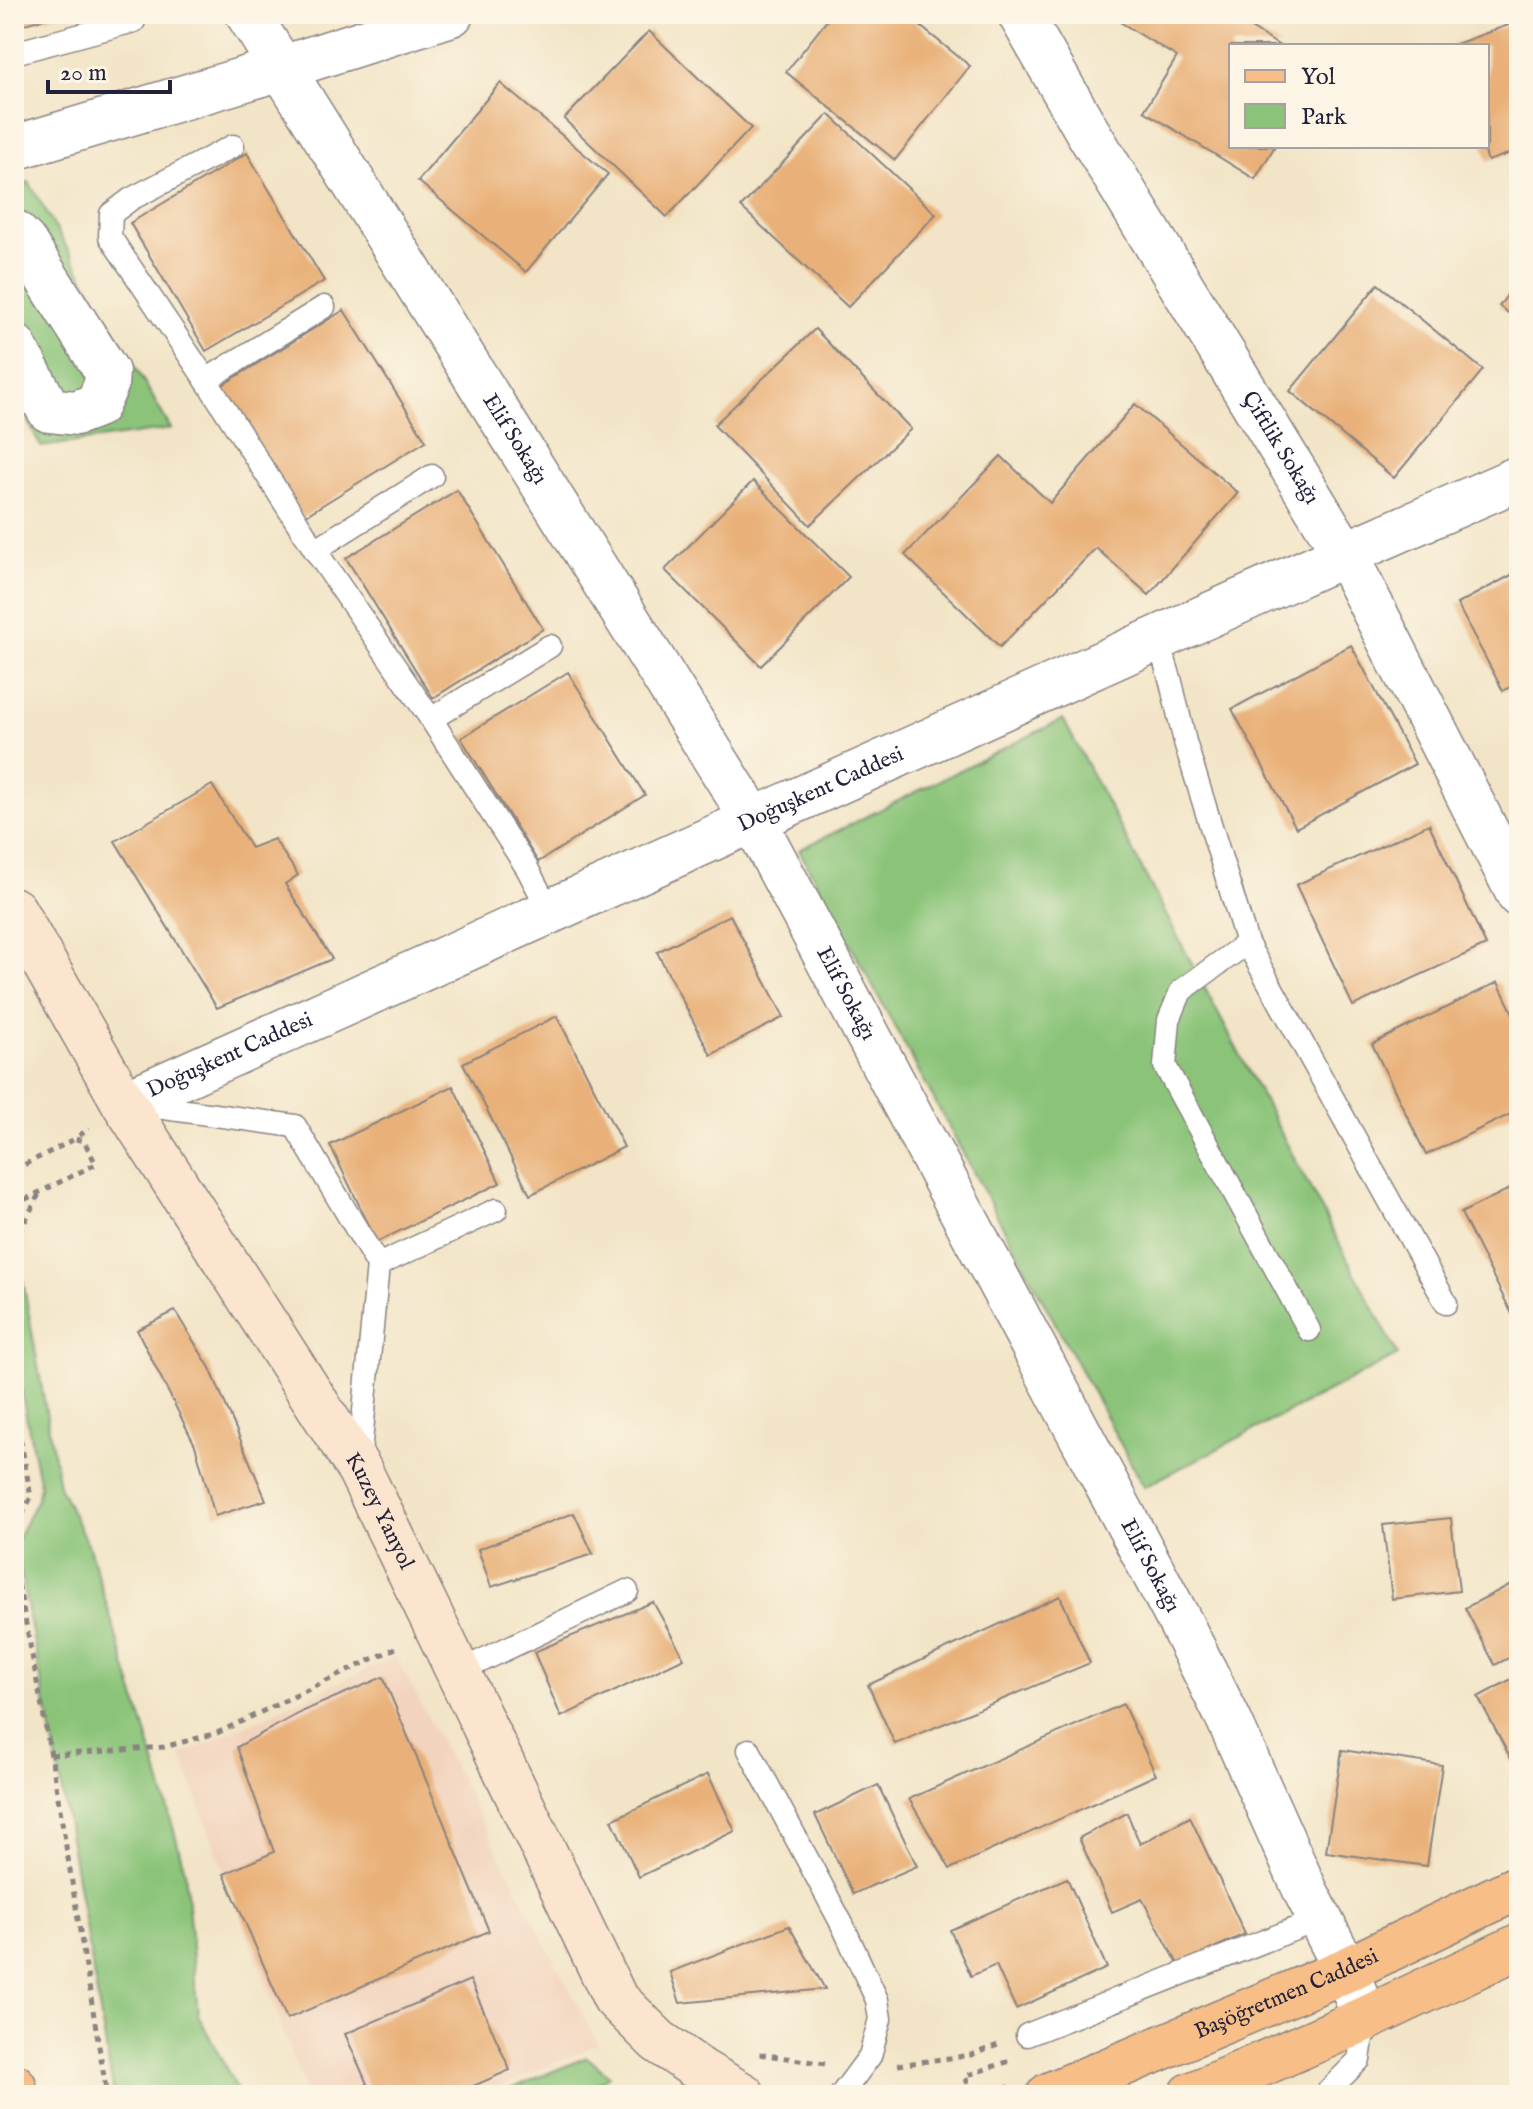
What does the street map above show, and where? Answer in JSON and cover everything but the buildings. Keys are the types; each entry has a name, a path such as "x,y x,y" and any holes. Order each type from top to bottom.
{"main road":[{"name":"Kuzey Yanyol","path":"14,910 124,1103 359,1469 615,1998 658,2041 743,2095"},
{"name":"Başöğretmen Caddesi","path":"1049,2095 1346,1970 1519,1887"},
{"path":"1191,2095 1365,2019 1519,1946"},
{"path":"14,2086 16,2095"}],"street":[{"name":"Elif Sokağı","path":"248,14 754,821 1181,1624 1346,1970 1365,2019"},
{"path":"14,148 451,14"},
{"name":"Çiftlik Sokağı","path":"1020,14 1094,142 1345,554 1519,895"},
{"path":"14,232 24,242 107,372 106,385 97,405 76,413 49,410 14,346"},
{"name":"Doğuşkent Caddesi","path":"124,1103 1519,478"}],"lane":[{"path":"14,53 134,21"},
{"path":"233,146 131,199 111,214 110,237 315,550 431,719 527,868 550,912"},
{"path":"206,380 324,307"},
{"path":"315,550 432,476"},
{"path":"1158,639 1185,742 1247,943 1446,1303"},
{"path":"431,719 550,646"},
{"path":"1247,943 1181,991 1169,1020 1165,1066 1309,1330"},
{"path":"124,1103 295,1126 378,1265 359,1469"},
{"path":"378,1265 496,1210"},
{"path":"458,1672 627,1591"},
{"path":"749,1750 843,1926 877,2000 880,2019 870,2056 841,2095"},
{"path":"1027,2035 1320,1919"},
{"path":"1324,2095 1359,2060 1365,2019"}],"path":[{"path":"14,1170 75,1139 124,1103"},
{"path":"14,1205 96,1164 84,1141 75,1139"},
{"path":"14,1243 39,1193"},
{"path":"14,1404 31,1497 14,1532"},
{"path":"14,1561 51,1755 107,2095"},
{"path":"51,1755 164,1747 217,1733 437,1628"},
{"path":"703,2072 742,2051 862,2070 971,2055 1027,2035 1033,2053 965,2076 972,2095"}],"shaded area":[{"path":"396,1656 598,2044 482,2095 307,2095 181,1755"}],"green space":[{"path":"29,182 171,429 41,447 14,393 14,188"},
{"path":"1063,719 1398,1355 1144,1487 799,850"},
{"path":"18,1252 59,1486 89,1547 185,1871 198,2015 240,2095 114,2095 59,1773 15,1544 40,1486 14,1354 14,1263"},
{"path":"587,2057 609,2076 582,2095 496,2095"}]}
